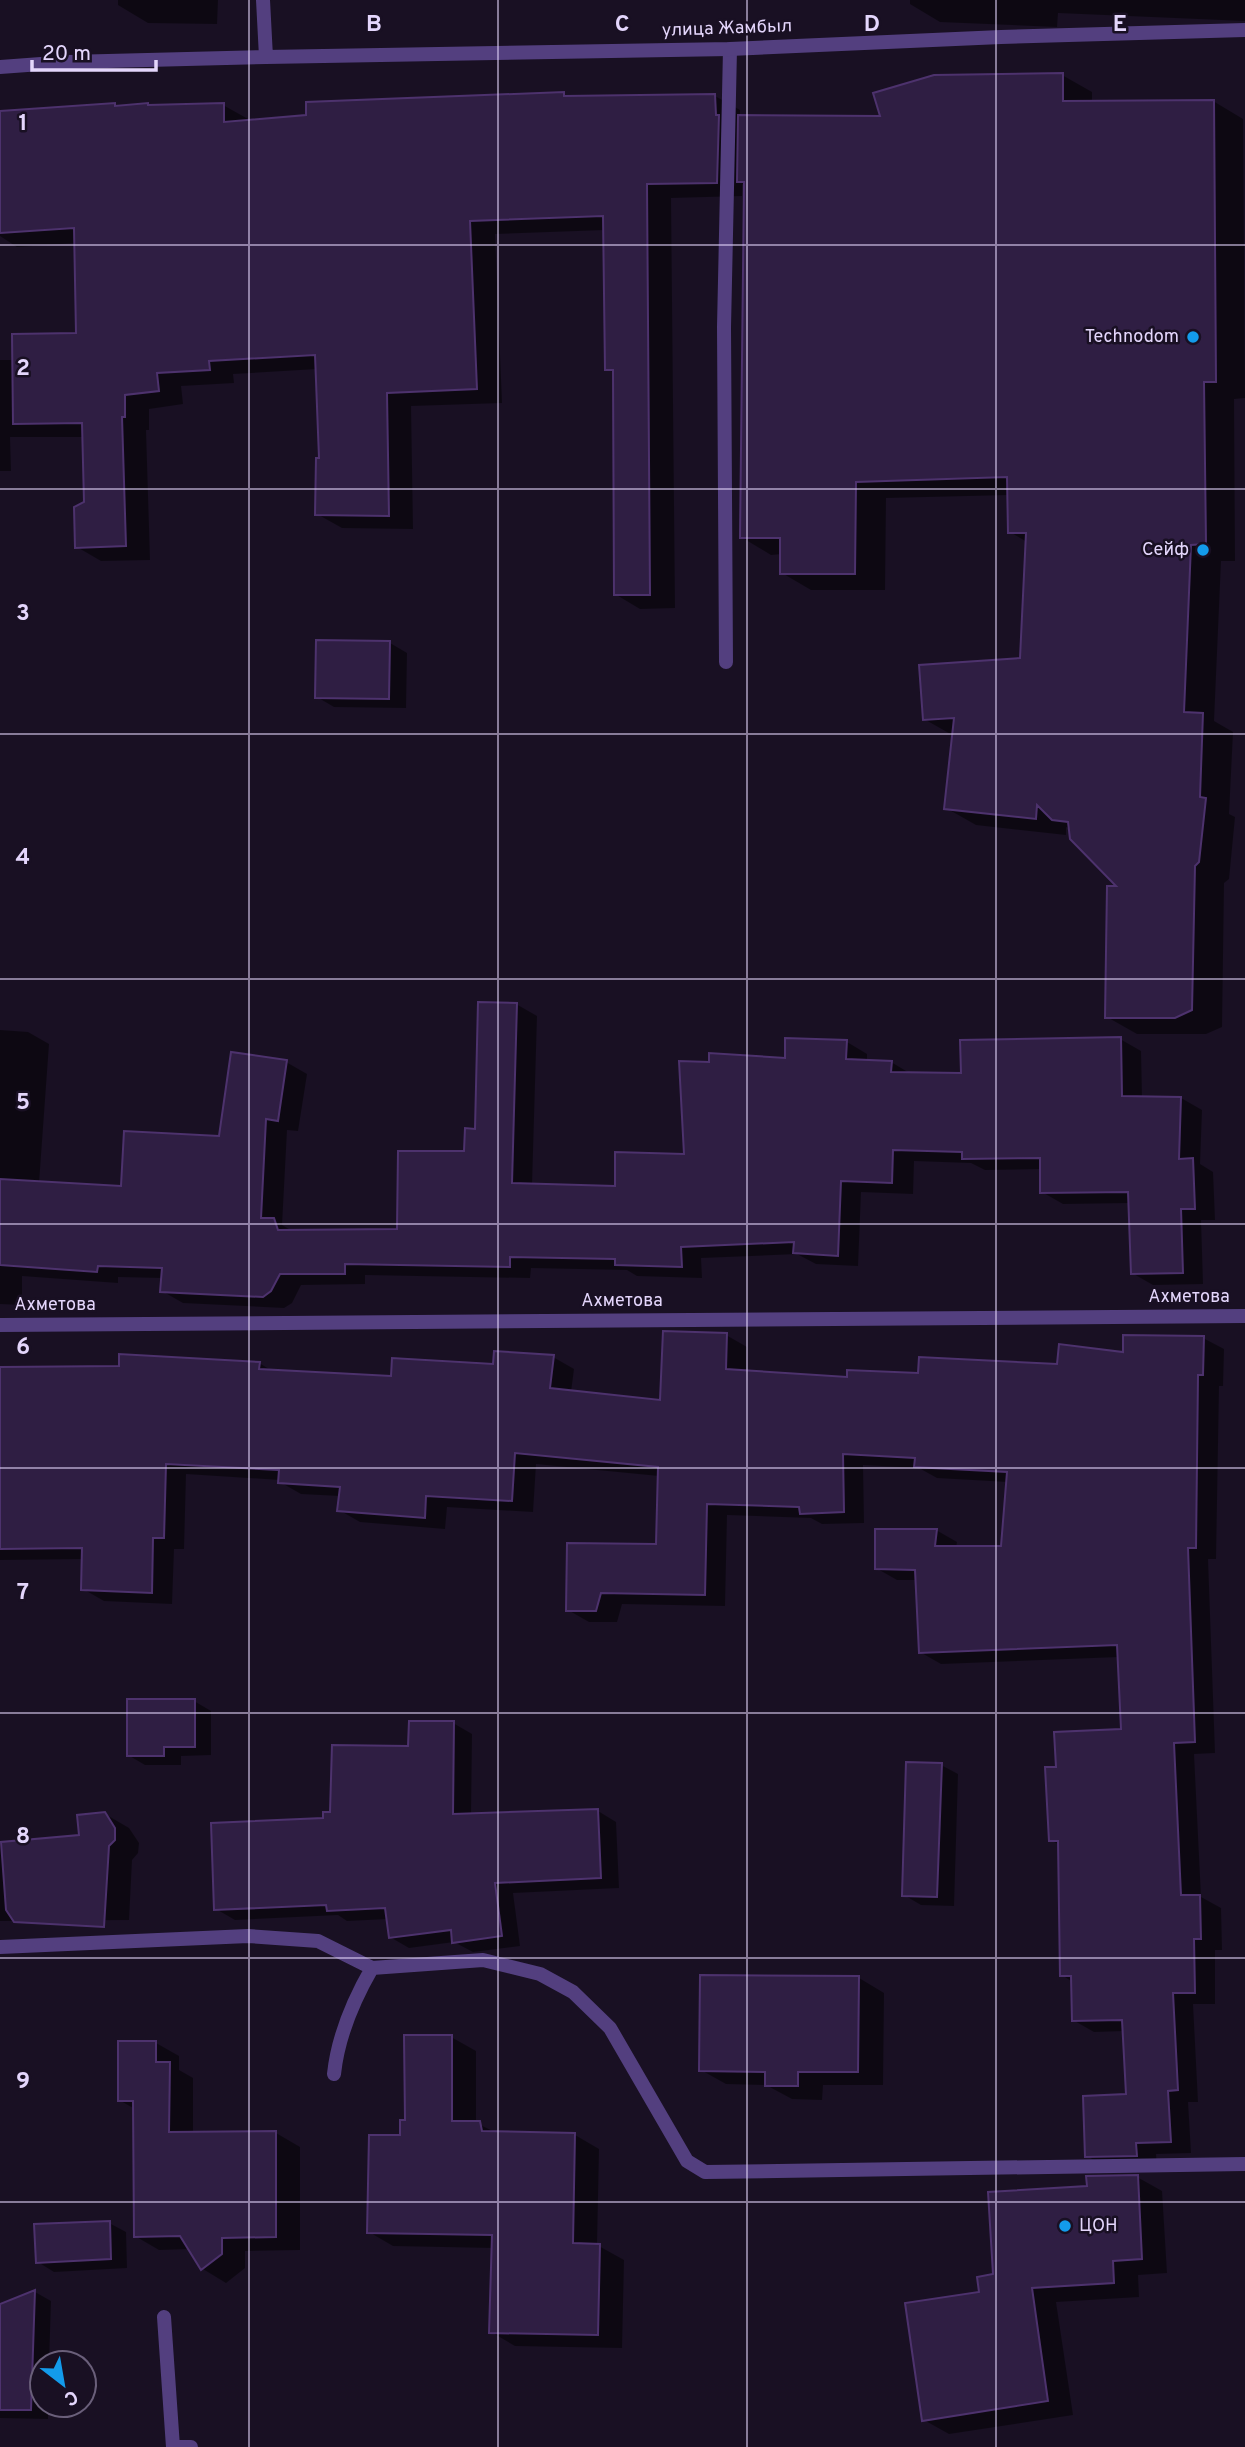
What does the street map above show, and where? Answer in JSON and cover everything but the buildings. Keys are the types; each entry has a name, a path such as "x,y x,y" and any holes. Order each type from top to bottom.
{"street":[{"path":"263,0 266,57"},
{"name":"улица Жамбыл","path":"0,67 266,57 730,49 1245,30"},
{"path":"726,662 724,327 730,49"},
{"name":"Ахметова","path":"0,1325 1245,1316"},
{"path":"0,1947 248,1936 318,1941 372,1968 483,1960 540,1974 573,1992 610,2028 687,2161 705,2172 1245,2164"},
{"path":"334,2074 336,2056 354,2001 372,1968"},
{"path":"164,2317 173,2447 191,2447"}],"place":[{"name":"Technodom","path":"1193,337"},
{"name":"Сейф","path":"1203,550"},
{"name":"ЦОН","path":"1065,2226"}]}
